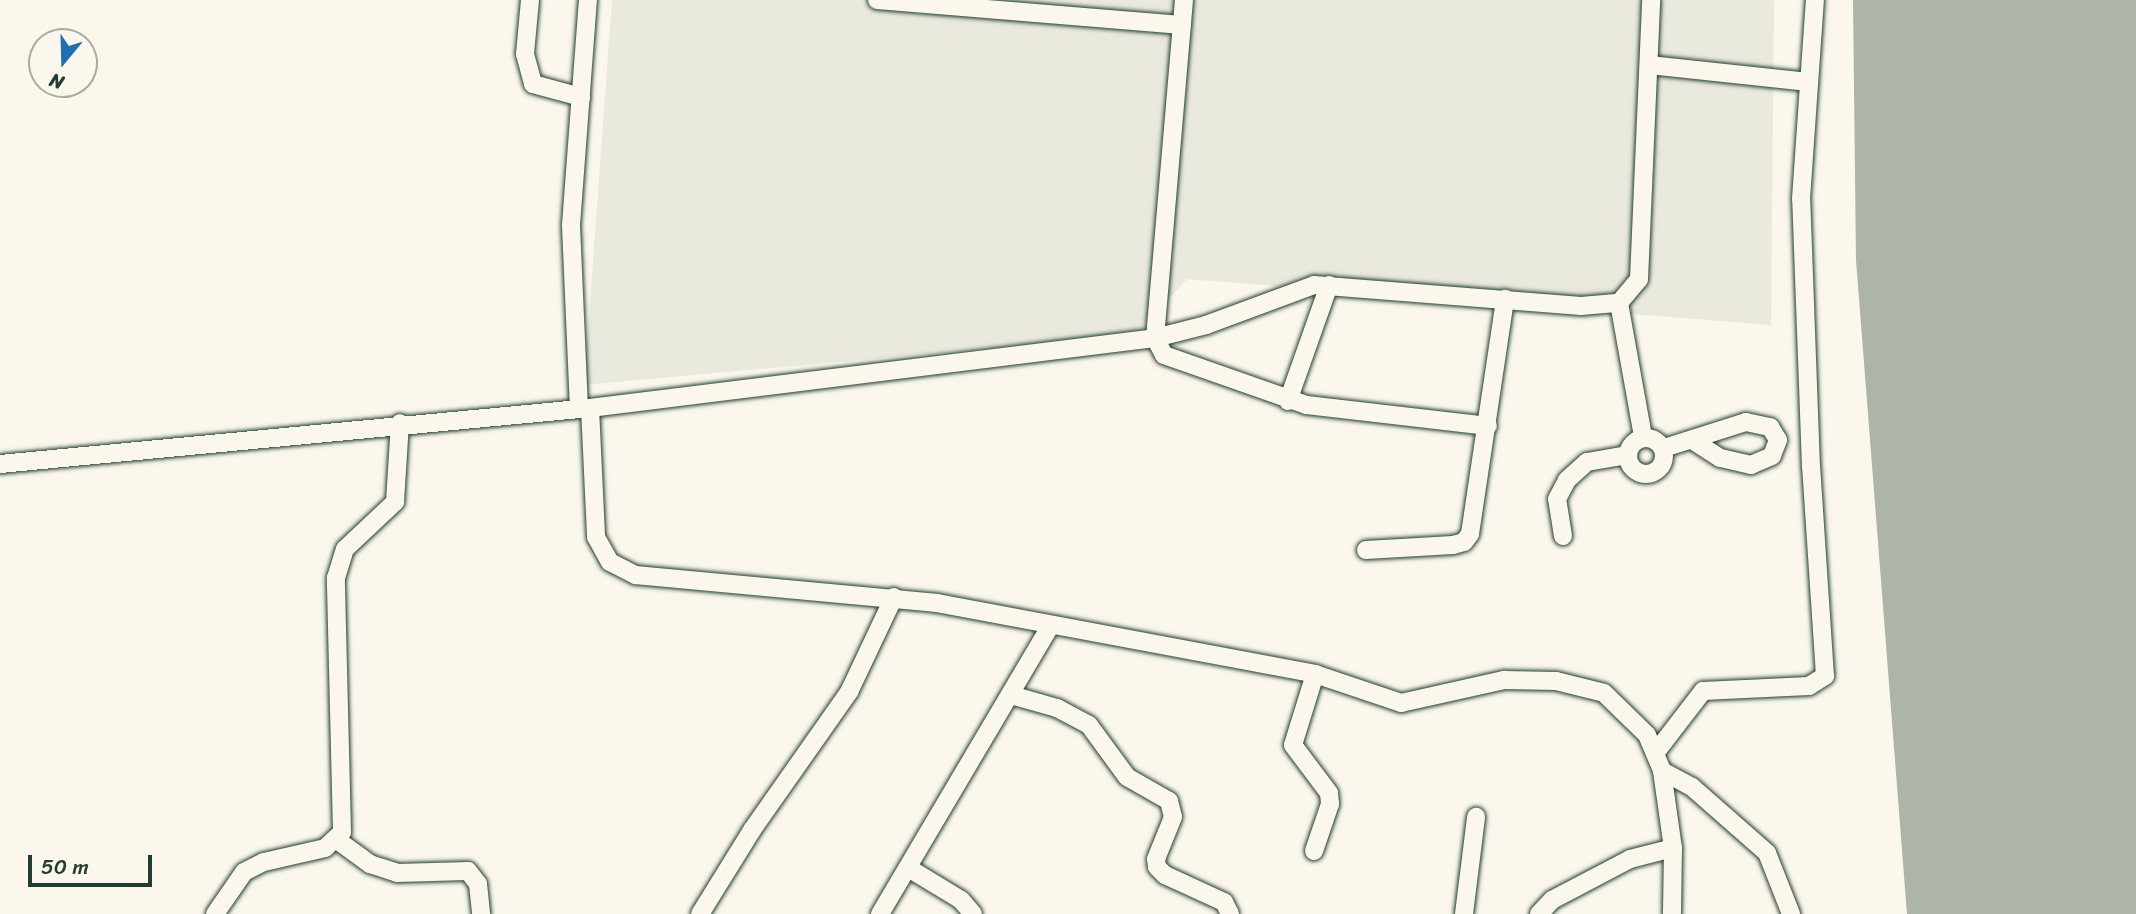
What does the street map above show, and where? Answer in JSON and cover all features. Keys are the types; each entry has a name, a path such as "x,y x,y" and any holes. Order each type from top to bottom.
{"street":[{"path":"530,0 525,54 533,84 581,97"},
{"path":"588,0 571,225 596,537 610,562 636,575 894,597 1315,674 1401,704 1490,682 1568,683 1610,697 1647,735 1656,752 1662,771 1673,848 1672,914"},
{"path":"877,0 1182,25"},
{"path":"1184,0 1155,338 1171,359 1288,401 1488,426"},
{"path":"0,464 400,423 584,409 1155,338 1221,320 1314,285 1581,306 1619,303 1639,279 1651,0"},
{"path":"1656,752 1703,691 1809,686 1825,676 1811,467 1801,200 1815,0"},
{"path":"1649,65 1809,82"},
{"path":"1288,401 1329,285"},
{"path":"1366,550 1464,542 1477,498 1505,299"},
{"path":"1619,303 1643,437"},
{"path":"215,914 244,872 264,862 325,848 337,840 343,820 336,579 345,549 395,502 400,423"},
{"path":"1643,437 1656,440 1664,448 1662,466 1646,474 1631,466 1628,455 1632,443 1643,437"},
{"path":"1664,448 1695,442"},
{"path":"1563,537 1556,512 1567,480 1587,462 1628,455"},
{"path":"700,914 752,830 849,692 894,597"},
{"path":"880,914 910,869 1049,627"},
{"path":"1314,851 1330,804 1329,793 1293,745 1315,674"},
{"path":"1011,695 1057,708 1089,725 1127,777 1169,801 1173,817 1156,859 1157,867 1165,874 1224,901 1230,914"},
{"path":"1662,771 1692,787 1767,853 1791,914"},
{"path":"1464,914 1476,817"},
{"path":"337,840 370,863 397,873 468,871 478,884 481,914"},
{"path":"1539,914 1552,900 1630,859 1673,848"},
{"path":"910,869 961,900 973,914"}],"shaded area":[{"path":"612,0 1774,0 1771,325 1187,279 1136,335 584,385"},
{"path":"1853,0 2136,0 2136,914 1907,914 1856,260"}]}
